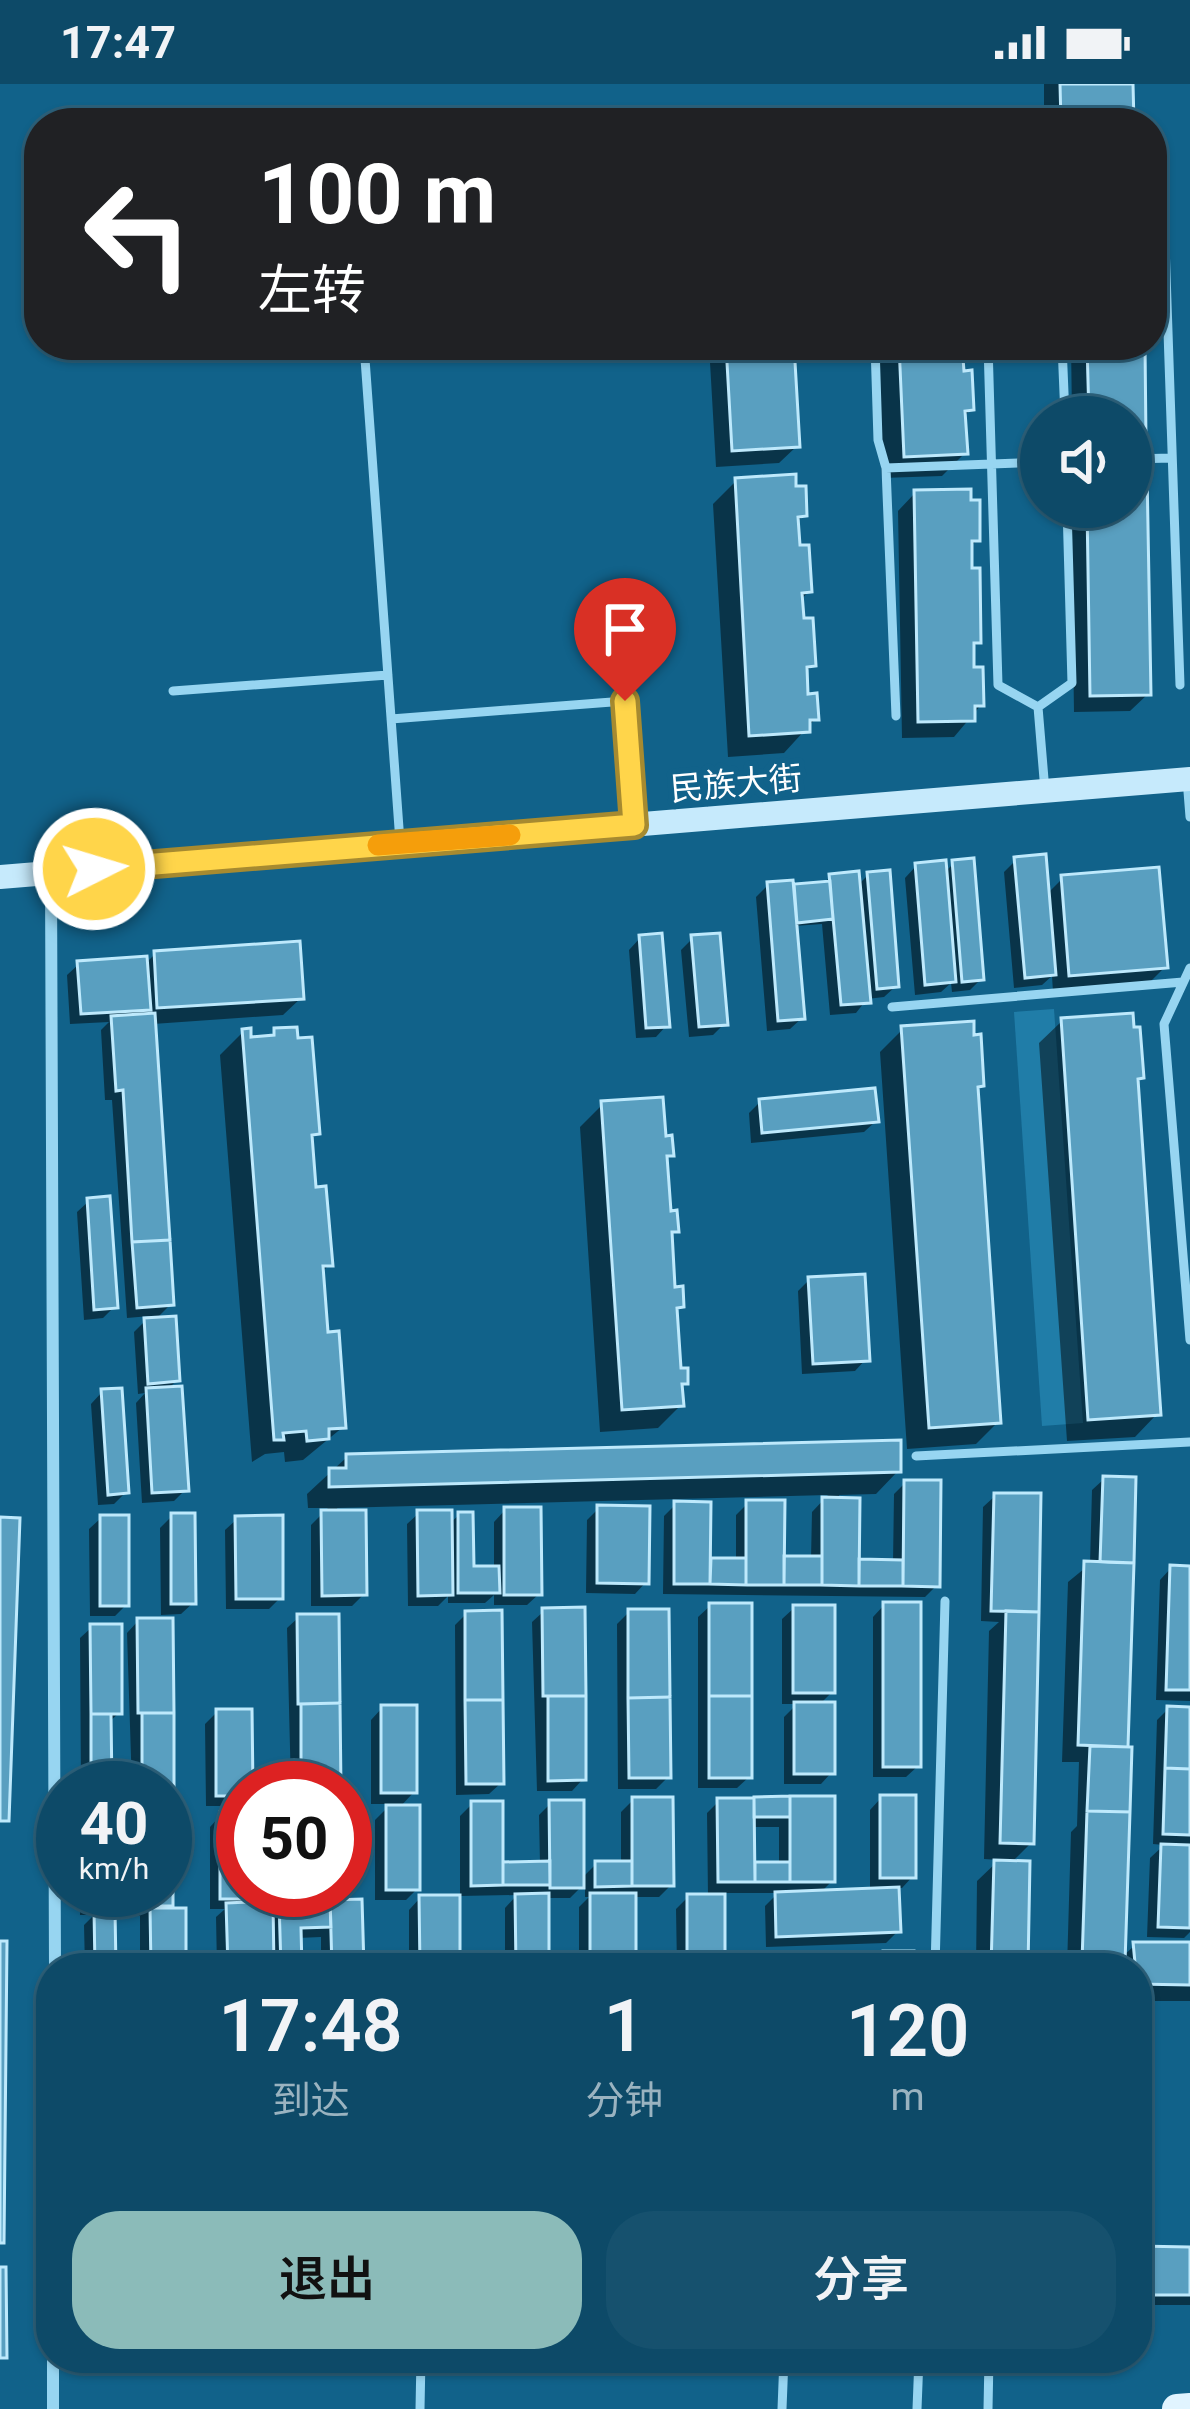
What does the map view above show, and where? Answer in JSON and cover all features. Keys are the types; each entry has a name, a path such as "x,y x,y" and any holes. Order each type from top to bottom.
{"main road":[{"name":"民族大街","path":"0,877 1188,779"},
{"path":"1177,2409 1190,2408"}],"street":[{"path":"51,873 55,1953"},
{"path":"53,2373 53,2409"}],"lane":[{"path":"1167,306 1180,685"},
{"path":"365,360 400,844"},
{"path":"875,360 878,440 886,468 896,716"},
{"path":"989,360 998,685 1038,707"},
{"path":"1063,360 1064,396"},
{"path":"1152,458 1172,458"},
{"path":"886,468 1020,463"},
{"path":"1038,707 1072,682 1068,528"},
{"path":"172,691 388,675"},
{"path":"391,719 625,701 634,825"},
{"path":"1038,707 1045,791"},
{"path":"1188,779 1190,818"},
{"path":"1190,968 1164,1024 1190,1340"},
{"path":"892,1007 1183,982"},
{"path":"916,1456 1190,1442"},
{"path":"935,1953 945,1601"},
{"path":"420,2409 421,2373"},
{"path":"782,2409 783,2373"},
{"path":"917,2409 919,2373"},
{"path":"988,2409 989,2373"}],"shaded area":[{"path":"1054,1009 1083,1423 1042,1426 1014,1012"}],"building":[{"path":"1060,84 1133,84 1134,108 1061,108"},
{"path":"727,360 795,360 800,447 732,451"},
{"path":"900,360 963,360 964,371 972,370 974,410 965,411 968,454 904,457"},
{"path":"1087,360 1145,360 1146,396 1088,396"},
{"path":"796,474 796,486 806,486 807,516 798,517 800,545 809,545 812,592 802,593 804,618 813,618 816,666 807,667 808,694 817,693 819,720 810,720 810,732 749,736 735,478"},
{"path":"971,489 971,500 980,500 980,541 972,541 972,568 980,568 981,643 974,643 974,667 983,667 984,706 975,706 975,721 918,722 914,490"},
{"path":"1087,528 1148,528 1151,695 1090,696"},
{"path":"1046,854 1056,975 1025,978 1014,857"},
{"path":"974,858 984,980 962,982 952,860"},
{"path":"946,860 956,982 925,985 915,863"},
{"path":"1159,867 1168,968 1069,976 1061,875"},
{"path":"890,870 899,987 877,989 867,872"},
{"path":"859,871 871,1003 841,1005 829,874"},
{"path":"793,880 805,1019 778,1021 767,882"},
{"path":"830,881 833,919 797,923 794,884"},
{"path":"662,933 670,1027 646,1028 639,935"},
{"path":"720,933 728,1025 699,1027 691,935"},
{"path":"300,941 304,999 157,1008 154,951"},
{"path":"147,956 151,1010 81,1014 77,961"},
{"path":"155,1013 170,1240 132,1242 123,1090 116,1091 111,1016"},
{"path":"1133,1013 1134,1027 1140,1027 1144,1078 1138,1079 1161,1415 1088,1420 1061,1018"},
{"path":"974,1021 974,1035 981,1034 984,1086 978,1087 1001,1423 929,1428 901,1026"},
{"path":"297,1027 298,1038 312,1037 320,1134 312,1135 316,1187 326,1186 333,1266 323,1266 328,1332 339,1331 346,1428 329,1429 329,1439 307,1441 306,1431 283,1433 284,1440 274,1440 242,1029 251,1028 251,1037 274,1035 274,1028"},
{"path":"875,1088 879,1122 762,1133 759,1099"},
{"path":"663,1097 666,1136 672,1135 674,1156 667,1156 671,1211 677,1210 679,1232 672,1232 675,1287 683,1286 684,1307 677,1308 681,1368 688,1368 688,1384 682,1384 684,1406 622,1410 601,1101"},
{"path":"110,1196 118,1308 94,1310 87,1198"},
{"path":"170,1240 174,1305 137,1308 132,1242"},
{"path":"865,1274 870,1361 813,1364 808,1277"},
{"path":"176,1316 180,1381 148,1384 144,1318"},
{"path":"182,1386 189,1491 152,1493 146,1388"},
{"path":"122,1388 129,1493 108,1495 101,1389"},
{"path":"901,1440 901,1472 329,1487 329,1468 346,1468 346,1454"},
{"path":"1103,1476 1136,1477 1134,1563 1100,1562"},
{"path":"904,1480 941,1480 940,1587 903,1586"},
{"path":"994,1493 1041,1493 1039,1612 991,1611"},
{"path":"822,1497 860,1498 859,1586 822,1585"},
{"path":"746,1500 785,1500 784,1585 746,1585"},
{"path":"674,1501 711,1502 710,1584 674,1584"},
{"path":"597,1505 650,1506 649,1584 597,1583"},
{"path":"504,1507 541,1507 542,1595 504,1595"},
{"path":"321,1510 366,1510 367,1595 322,1596"},
{"path":"417,1510 452,1510 453,1595 418,1596"},
{"path":"458,1512 473,1512 474,1566 499,1566 500,1593 458,1593"},
{"path":"171,1513 195,1513 196,1604 171,1604"},
{"path":"100,1515 129,1515 129,1606 100,1606"},
{"path":"283,1515 283,1599 236,1599 235,1516"},
{"path":"0,1517 20,1518 9,1821 0,1821"},
{"path":"784,1556 822,1556 822,1585 784,1585"},
{"path":"711,1558 746,1558 746,1585 710,1584"},
{"path":"859,1559 903,1560 903,1586 859,1586"},
{"path":"1084,1561 1134,1563 1128,1747 1078,1745"},
{"path":"1170,1565 1190,1566 1190,1690 1166,1690"},
{"path":"883,1602 921,1602 921,1767 883,1767"},
{"path":"709,1603 752,1603 752,1696 709,1696"},
{"path":"793,1605 835,1605 835,1693 793,1693"},
{"path":"585,1607 586,1696 543,1696 542,1608"},
{"path":"628,1609 669,1609 670,1697 628,1698"},
{"path":"502,1610 503,1700 465,1700 465,1611"},
{"path":"1006,1611 1039,1612 1034,1844 1000,1843"},
{"path":"297,1614 339,1614 340,1703 298,1704"},
{"path":"137,1618 173,1618 174,1713 138,1713"},
{"path":"90,1624 122,1624 122,1714 91,1714"},
{"path":"548,1696 586,1696 586,1780 548,1781"},
{"path":"709,1696 752,1696 752,1778 709,1778"},
{"path":"670,1697 671,1778 629,1778 628,1698"},
{"path":"465,1700 503,1700 504,1784 466,1784"},
{"path":"794,1702 835,1702 835,1774 794,1774"},
{"path":"340,1703 341,1761 301,1761 301,1704"},
{"path":"381,1705 417,1705 417,1793 381,1793"},
{"path":"1167,1706 1190,1707 1190,1769 1165,1768"},
{"path":"216,1709 252,1709 253,1761 216,1761"},
{"path":"142,1713 174,1713 174,1761 142,1761"},
{"path":"91,1714 111,1714 112,1761 91,1761"},
{"path":"1090,1746 1132,1747 1130,1812 1087,1811"},
{"path":"1165,1768 1190,1769 1190,1835 1163,1834"},
{"path":"880,1795 916,1795 916,1878 880,1878"},
{"path":"790,1796 790,1817 754,1817 754,1797"},
{"path":"790,1796 835,1796 835,1882 790,1882"},
{"path":"632,1797 673,1797 674,1886 632,1886"},
{"path":"717,1798 754,1798 755,1882 718,1882"},
{"path":"549,1800 584,1800 584,1888 550,1888"},
{"path":"471,1801 503,1801 503,1885 471,1886"},
{"path":"386,1805 420,1805 420,1890 386,1890"},
{"path":"1087,1811 1130,1812 1125,1953 1082,1953"},
{"path":"1161,1844 1190,1845 1190,1928 1158,1927"},
{"path":"994,1860 1030,1861 1028,1953 991,1953"},
{"path":"550,1861 550,1885 503,1885 503,1862"},
{"path":"595,1861 632,1861 632,1886 595,1887"},
{"path":"755,1862 790,1862 790,1882 755,1882"},
{"path":"899,1887 901,1932 776,1937 775,1892"},
{"path":"549,1893 549,1953 516,1953 515,1894"},
{"path":"590,1893 636,1893 636,1953 590,1953"},
{"path":"687,1894 725,1894 725,1953 687,1953"},
{"path":"419,1895 460,1895 460,1953 420,1953"},
{"path":"94,1917 115,1917 116,1953 95,1953"},
{"path":"150,1917 186,1917 186,1953 151,1953"},
{"path":"226,1917 273,1917 274,1953 228,1953"},
{"path":"279,1917 331,1917 331,1927 301,1928 302,1953 281,1953"},
{"path":"330,1917 363,1917 364,1953 332,1953"},
{"path":"0,1941 7,1941 4,2243 0,2243"},
{"path":"1133,1942 1190,1942 1190,1985 1152,1984 1152,1953 1134,1953"},
{"path":"1152,2246 1190,2247 1190,2295 1153,2295"},
{"path":"0,2267 6,2267 7,2358 0,2358"}],"slow traffic":[{"path":"378,845 510,835"}],"route":[{"path":"94,869 634,825 625,701"}]}
